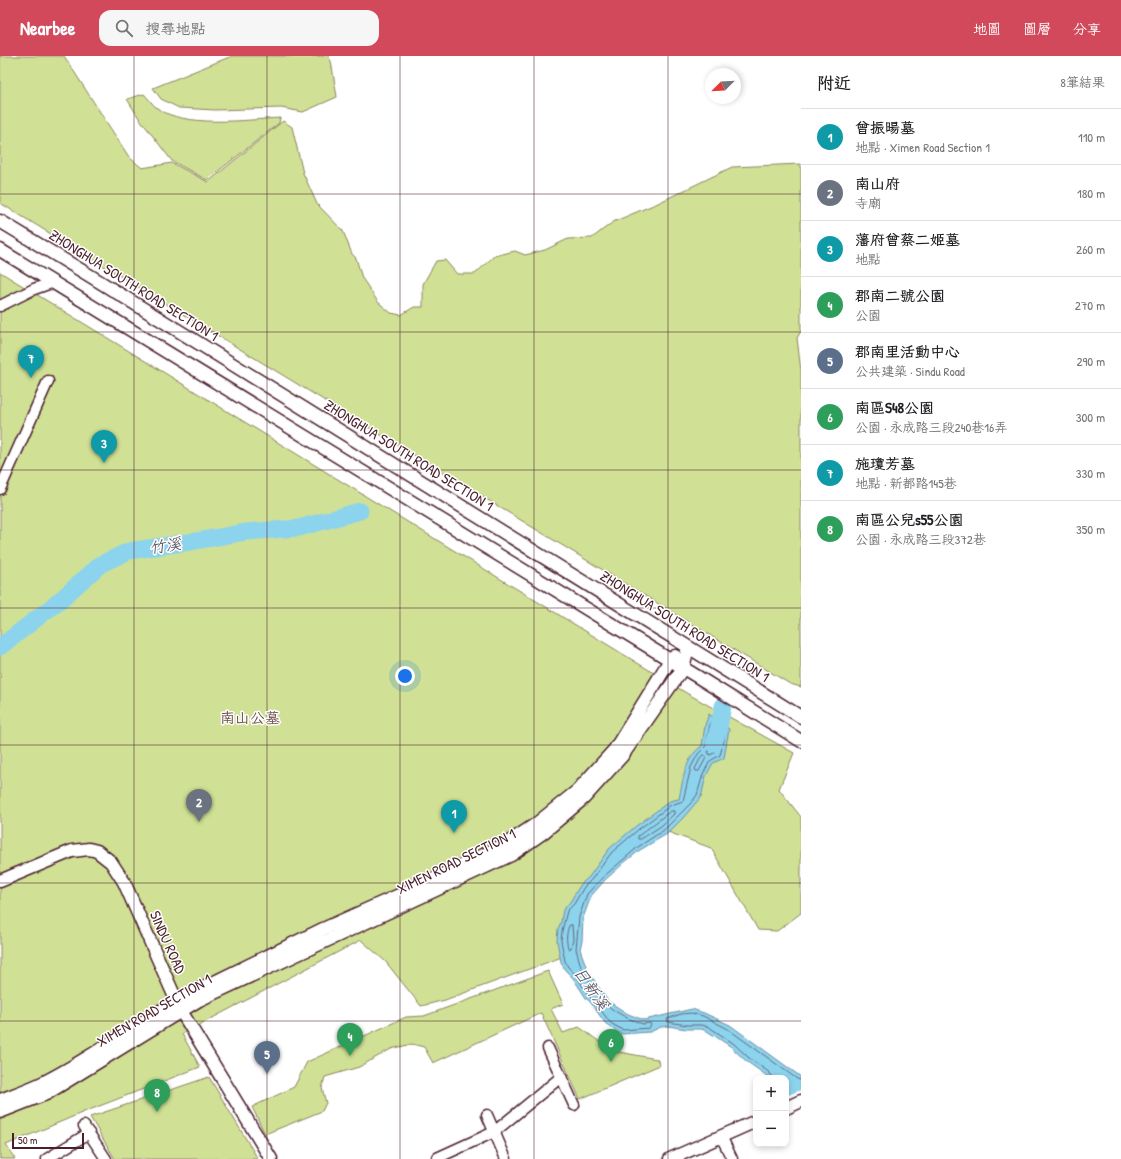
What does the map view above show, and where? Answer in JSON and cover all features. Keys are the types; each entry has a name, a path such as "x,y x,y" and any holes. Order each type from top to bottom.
{"street":[{"name":"ZHONGHUA SOUTH ROAD SECTION 1","path":"0,221 801,717"},
{"path":"0,250 801,741"},
{"path":"0,306 34,289 54,282"},
{"path":"0,489 48,381"},
{"name":"XIMEN ROAD SECTION 1","path":"0,1112 46,1094 179,1006 236,971 500,847 536,824 577,791 615,749 670,660 688,647"},
{"name":"XIMEN ROAD SECTION 1","path":"0,1100 39,1084 179,1006 199,1000 512,855 544,832 584,798 622,756 683,668 688,647"},
{"name":"SINDU ROAD","path":"0,881 72,851 89,849 97,851 111,862 124,882 179,1006 271,1159"},
{"path":"548,1048 574,1105"},
{"path":"436,1158 494,1132 561,1077"},
{"path":"487,1115 506,1159"},
{"path":"670,1159 753,1122"},
{"path":"47,1159 87,1129 106,1159"},
{"path":"721,1136 732,1159"}],"green space":[{"path":"0,56 64,56 129,157 142,168 172,163 208,182 283,121 292,127 303,173 317,204 343,231 352,254 356,258 362,278 378,302 391,313 401,315 414,307 423,307 423,284 436,261 445,260 457,274 475,274 494,256 515,251 525,255 545,250 568,239 592,238 613,222 658,203 732,167 801,164 801,331 797,338 801,371 801,687 790,684 0,203"},
{"path":"232,56 328,56 331,61 337,97 303,112 281,108 215,110 179,108 161,99 153,88"},
{"path":"144,94 157,108 169,114 183,118 233,121 280,118 279,123 207,180 172,161 139,118 127,99"},
{"name":"南山公墓","path":"0,272 688,694 794,753 779,789 801,817 801,913 777,931 758,930 711,848 660,829 584,890 570,954 445,1000 421,1006 385,961 361,940 182,1034 200,1067 84,1112 6,1145 15,1159 0,1159"},
{"path":"548,971 563,1004 551,1009 563,1033 579,1027 607,1047 619,1052 657,1059 660,1065 580,1099 541,1013 433,1063 424,1047 412,1044 391,1049 359,1067 325,1077 322,1088 326,1103 322,1111 265,1134 252,1107 294,1087 307,1062 406,1017 424,1016"},
{"path":"209,1077 258,1159 115,1159 90,1117"}],"water":[{"path":"709,714 729,729 724,758 713,763 706,776 701,797 683,818 667,834 640,850 625,862 605,880 591,896 583,918 582,941 580,949 588,971 608,1001 628,1014 644,1020 692,1009 730,1025 801,1077 801,1110 789,1093 789,1075 766,1075 746,1061 730,1046 707,1031 701,1029 686,1029 668,1026 661,1027 650,1032 622,1034 617,1032 605,1023 573,978 565,970 561,962 557,941 558,929 563,910 570,902 581,884 589,877 609,849 636,826 670,801 679,799 688,763 696,751 702,746 705,725"}],"pier":[{"path":"801,1090 801,1112 789,1096 789,1095"}],"waterway":[{"name":"竹溪","path":"0,647 59,601 101,564 129,551 246,532 299,528 360,511"},
{"name":"日新溪","path":"714,744 723,706"}],"place":[{"name":"施瓊芳墓","path":"31,378"},
{"name":"藩府曾蔡二姬墓","path":"104,463"},
{"name":"南山府","path":"199,822"},
{"name":"曾振暘墓","path":"454,833"},
{"name":"郡南二號公園","path":"350,1056"},
{"name":"南區S48公園","path":"611,1062"},
{"name":"郡南里活動中心","path":"267,1074"},
{"name":"南區公兒s55公園","path":"157,1112"}]}
